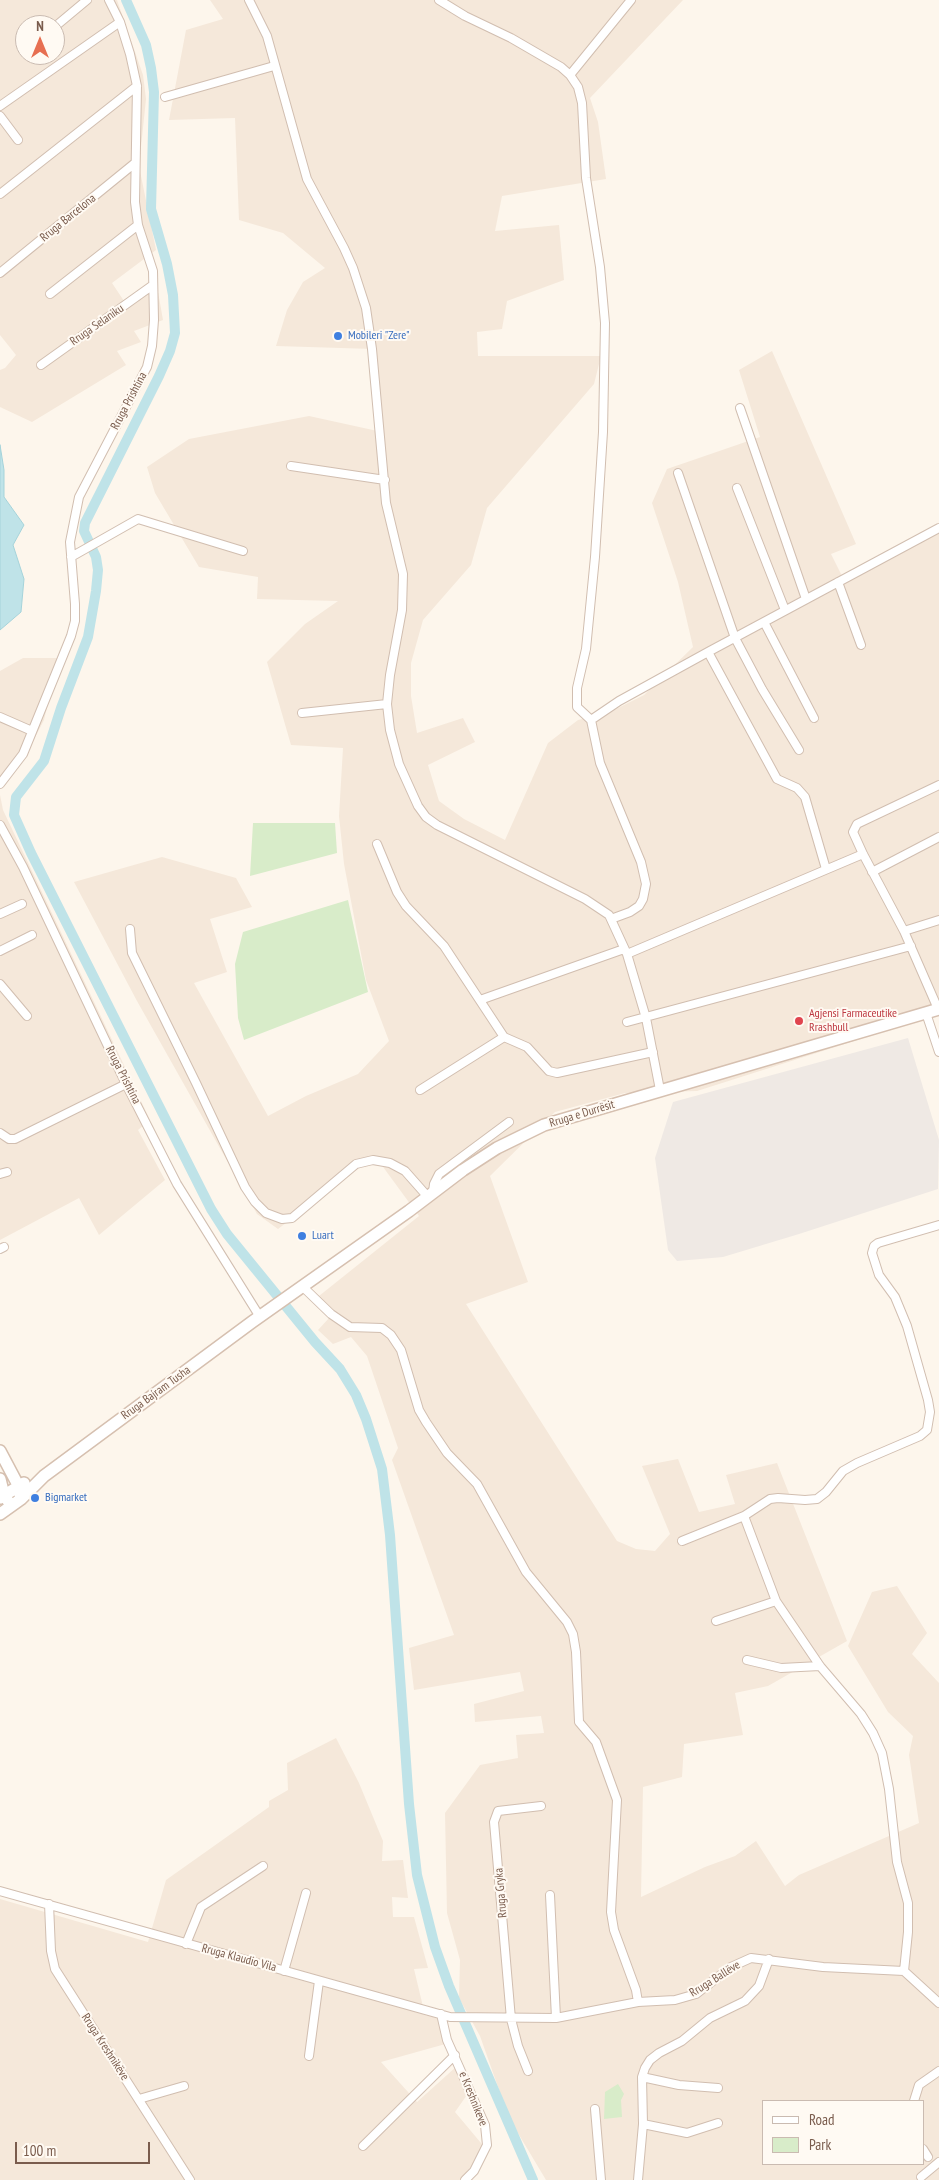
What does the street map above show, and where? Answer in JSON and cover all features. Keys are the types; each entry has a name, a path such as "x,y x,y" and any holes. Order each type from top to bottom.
{"main road":[{"name":"Rruga e Durrësit","path":"264,1314 463,1170 521,1135 544,1125 938,1009"},
{"name":"Rruga Bajram Tusha","path":"0,1514 16,1503 44,1476 264,1314"},
{"path":"0,1450 18,1485 16,1503 2,1497 0,1479"},
{"name":"Rruga Bajram Tusha","path":"2,1497 18,1485 44,1476"}],"street":[{"path":"65,18 87,0"},
{"name":"Rruga Prishtina","path":"0,784 24,754 71,636 75,621 71,529 79,497 147,367 154,320 153,270 138,225 135,202 136,86 130,54 120,22 109,0"},
{"path":"249,0 261,22 307,179 344,248 353,268 366,308 386,503 400,557 404,590 387,704 390,730 399,764 410,791 426,817 456,836 606,911 612,919 626,952 646,1018 660,1090"},
{"path":"438,0 464,16 511,38 560,67 578,87 582,103 586,178 600,267 605,323 603,432 595,557 586,649 577,688 578,707 591,720 600,763 641,862 646,884 643,899 639,906 630,912 612,919"},
{"path":"570,76 630,0"},
{"path":"0,106 120,22"},
{"path":"165,97 274,66"},
{"path":"0,194 136,86"},
{"path":"0,116 18,140"},
{"name":"Rruga Barcelona","path":"0,272 135,163"},
{"path":"50,294 138,225"},
{"name":"Rruga Selaniku","path":"41,365 154,285"},
{"path":"740,408 806,598"},
{"path":"291,466 385,480"},
{"path":"678,473 735,638 762,689 799,750"},
{"path":"737,488 785,610"},
{"path":"71,557 138,519 243,551"},
{"path":"591,720 620,701 708,652 939,528"},
{"path":"838,582 861,645"},
{"path":"764,622 814,718"},
{"path":"708,652 777,779 797,788 805,797 826,869"},
{"path":"302,713 387,704"},
{"path":"0,717 32,731"},
{"path":"938,1009 904,931 853,832 857,824 939,786"},
{"name":"Rruga Prishtina","path":"0,825 23,867 126,1084 177,1184 264,1314"},
{"path":"872,872 939,837"},
{"path":"377,844 397,892 406,906 444,946 504,1037 527,1047 549,1071 557,1073 653,1052"},
{"path":"480,1000 626,952 863,854"},
{"path":"0,914 22,904"},
{"path":"904,931 939,920"},
{"path":"130,929 132,953 245,1187 260,1208 274,1217 282,1219 292,1218 337,1178 356,1164 373,1160 390,1163 406,1171 431,1194 439,1174 509,1122"},
{"path":"0,952 32,935"},
{"path":"627,1022 911,946"},
{"path":"0,984 27,1016"},
{"path":"926,1013 939,1052"},
{"path":"420,1090 504,1037"},
{"path":"0,1133 9,1139 15,1139 126,1084"},
{"path":"682,1541 744,1516 770,1499 817,1499 826,1492 843,1471 920,1436 927,1430 930,1412 928,1400 907,1326 895,1297 880,1275 872,1253 874,1246 878,1244 939,1225"},
{"path":"300,1288 350,1327 382,1328 391,1336 401,1350 419,1410 426,1422 448,1453 477,1484 526,1572 567,1622 573,1634 576,1652 579,1722 596,1742 617,1800 611,1912 614,1930 636,1990 638,2002"},
{"path":"744,1516 776,1601 820,1666 861,1714 873,1733 882,1753 889,1789 897,1862 908,1902 909,1918 904,1971 939,2003"},
{"path":"716,1621 776,1601"},
{"path":"748,1660 781,1668 820,1666"},
{"name":"Rruga Gryka","path":"511,2019 495,1816 498,1811 542,1806"},
{"path":"186,1944 202,1908 263,1866"},
{"name":"Rruga Klaudio Vila","path":"0,1891 450,2017 480,2018"},
{"path":"284,1971 306,1893"},
{"path":"550,1895 556,2018"},
{"name":"Rruga Kreshnikëve","path":"48,1904 51,1951 55,1969 190,2180"},
{"name":"Rruga Ballëve","path":"480,2018 556,2018 638,2002 675,2000 696,1994 731,1967 751,1958 823,1967 904,1971"},
{"path":"638,2180 643,2124 642,2077 645,2068 654,2056 682,2041 710,2018 745,2001 754,1993 763,1979 769,1959"},
{"path":"310,2056 319,1981"},
{"name":"e Kreshnikeve","path":"441,2014 447,2040 485,2126 487,2145 478,2165 465,2180"},
{"path":"511,2019 518,2046 528,2071"},
{"path":"363,2146 455,2055"},
{"path":"914,2100 919,2085 939,2071"},
{"path":"642,2077 679,2085 718,2088"},
{"path":"138,2098 184,2086"},
{"path":"595,2109 601,2180"},
{"path":"643,2124 687,2133 718,2123"},
{"path":"924,2150 928,2156"},
{"path":"921,2177 939,2162"}],"shaded area":[{"path":"0,0 117,0 143,75 146,99 139,166 156,250 112,283 124,301 157,286 163,320 134,331 141,342 117,351 126,365 32,422 0,407 0,370 5,368 16,355 0,335"},
{"path":"210,0 683,0 590,98 598,122 606,179 502,196 495,231 559,225 564,280 507,301 502,329 477,332 478,356 601,356 594,384 487,508 471,565 423,620 411,663 411,696 417,733 463,718 475,742 428,765 439,801 464,819 505,840 548,743 578,720 608,713 644,695 693,647 678,582 652,503 667,469 760,437 739,370 772,351 856,544 831,554 843,578 939,524 939,1014 697,1091 625,1093 555,1112 490,1176 528,1282 466,1304 617,1541 636,1549 655,1551 670,1534 642,1466 678,1459 699,1512 735,1504 726,1475 777,1463 847,1641 768,1686 735,1693 743,1735 684,1744 682,1777 643,1787 641,1897 705,1867 735,1856 756,1841 785,1886 799,1875 919,1823 909,1755 913,1736 888,1712 848,1646 872,1592 897,1586 927,1633 912,1654 939,1683 939,2180 546,2180 509,2118 480,2036 459,1998 460,1960 447,1913 445,1813 480,1765 518,1758 516,1735 544,1733 541,1716 475,1722 474,1704 524,1691 520,1672 414,1690 409,1648 454,1635 392,1460 398,1448 367,1356 351,1337 333,1344 318,1330 330,1317 319,1296 419,1216 375,1156 278,1229 257,1214 137,1001 74,882 162,857 236,878 252,907 210,919 227,972 194,983 268,1116 306,1096 358,1074 389,1041 366,980 344,864 339,816 343,748 291,745 267,662 305,624 338,601 257,599 258,577 199,567 155,493 147,467 189,439 309,416 382,432 373,349 276,346 287,310 303,282 325,268 283,233 239,220 235,118 169,120 186,30 223,19"},
{"path":"23,658 59,658 44,720 24,759 0,779 0,671"},
{"path":"0,795 3,810 150,1120 138,1130 165,1180 99,1235 79,1198 0,1240"},
{"path":"908,1038 939,1140 938,1189 723,1257 677,1261 668,1250 655,1158 673,1102"},
{"path":"336,1738 359,1783 383,1841 382,1861 403,1860 408,1898 392,1897 393,1917 414,1917 428,1968 414,1969 425,2015 444,2020 449,2043 381,2062 417,2102 457,2066 469,2092 455,2112 486,2149 460,2180 0,2180 0,1899 148,1942 166,1880 269,1807 269,1801 288,1790 287,1763"}],"green space":[{"path":"253,823 335,823 337,853 250,876"},
{"path":"348,900 368,992 244,1040 238,1018 235,964 243,932"},
{"path":"618,2084 624,2094 621,2100 622,2117 604,2119 605,2092"}],"water":[{"path":"0,445 4,470 4,497 24,525 13,545 24,579 21,612 0,630"}],"waterway":[{"path":"126,0 146,45 151,68 154,92 151,209 167,264 173,295 175,333 170,351 159,376 85,523 84,531 96,557 98,570 88,637 61,708 44,761 16,797 14,815 31,853 211,1209 227,1234 315,1342 340,1369 356,1395 366,1419 382,1469 390,1535 409,1804 417,1875 435,1947 449,1986 533,2180"}],"place":[{"name":"Mobileri \"Zere\"","path":"338,336"},
{"name":"Agjensi Farmaceutike Rrashbull","path":"799,1021"},
{"name":"Luart","path":"302,1236"},
{"name":"Bigmarket","path":"35,1498"}]}
